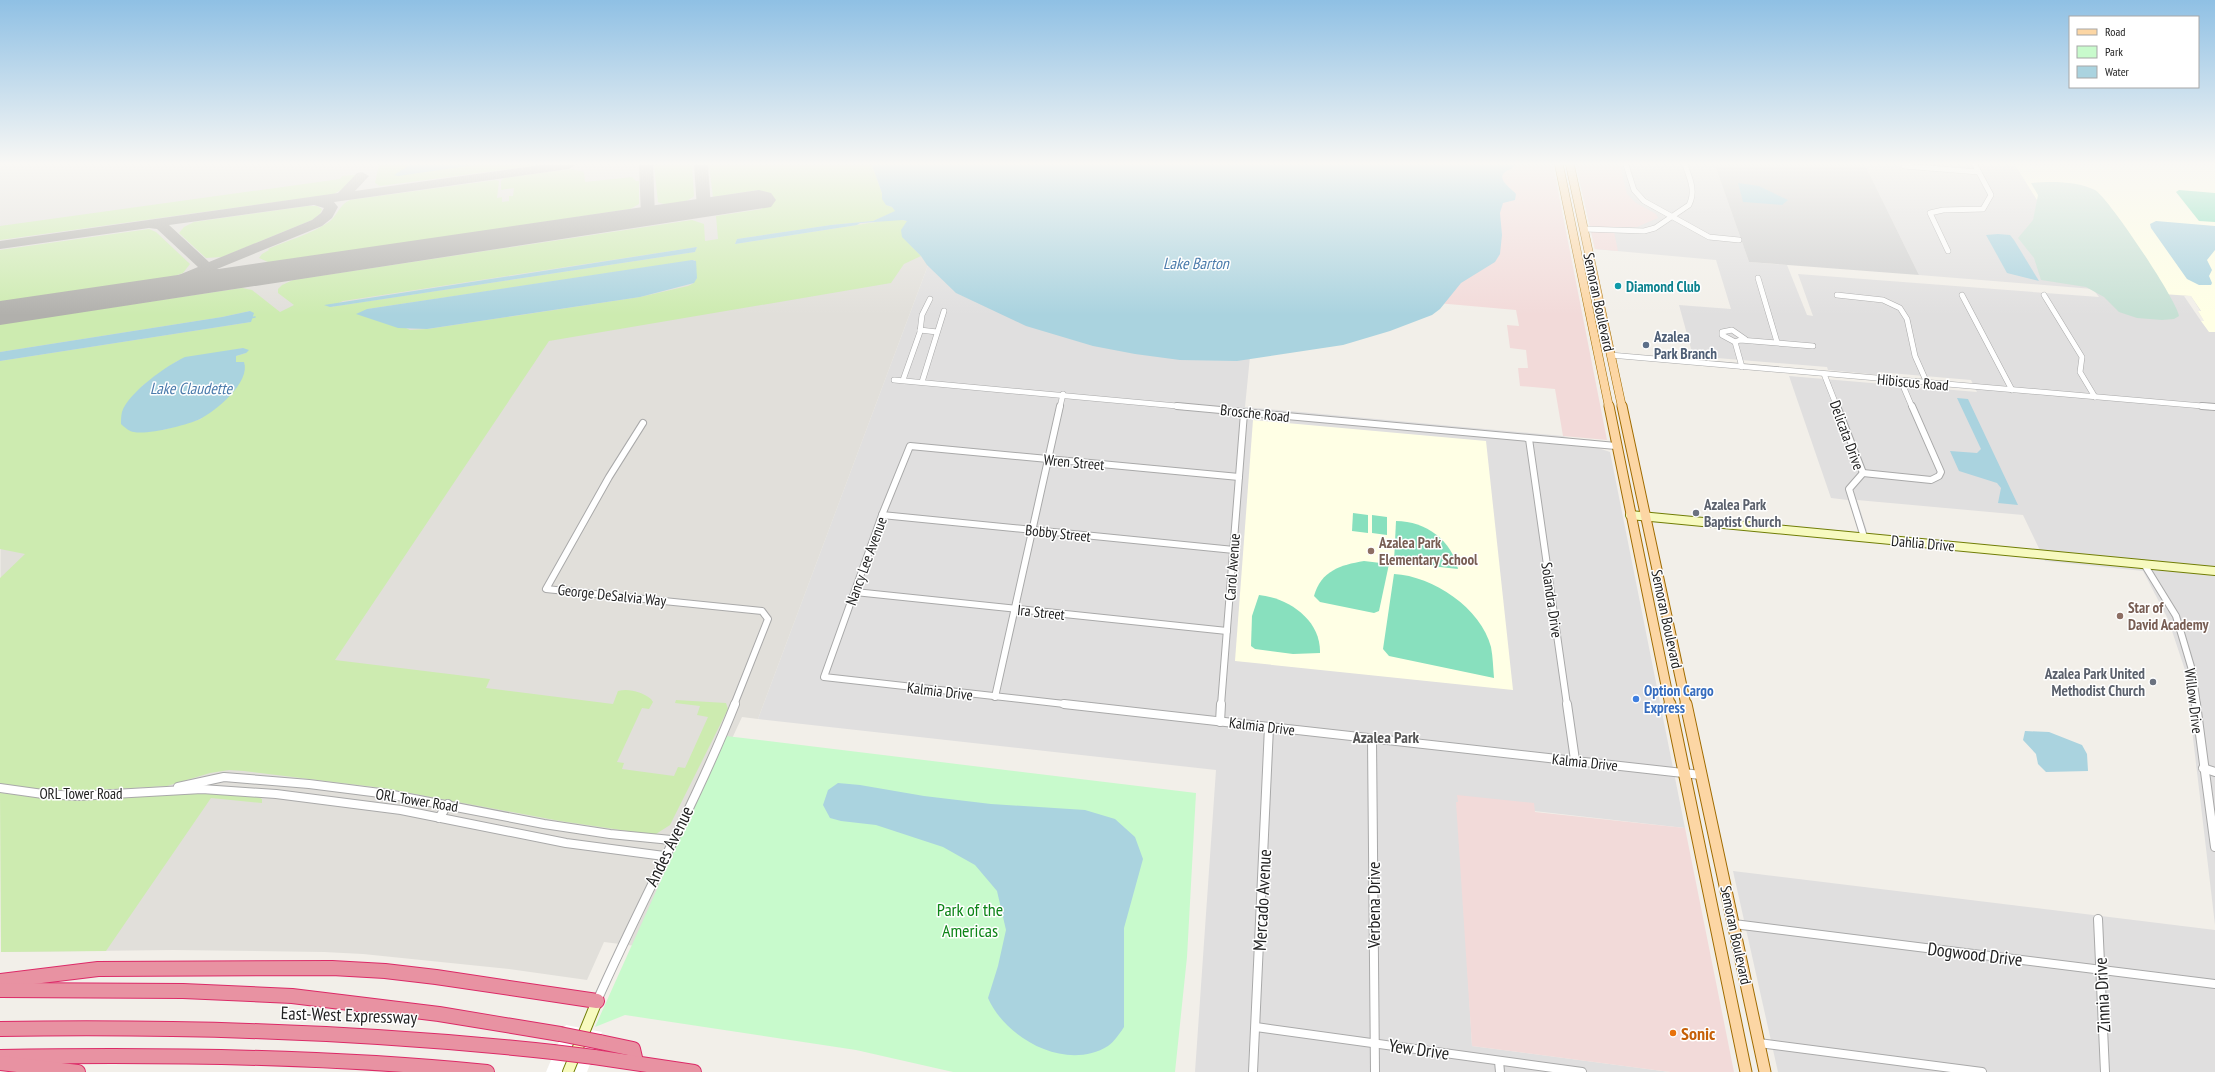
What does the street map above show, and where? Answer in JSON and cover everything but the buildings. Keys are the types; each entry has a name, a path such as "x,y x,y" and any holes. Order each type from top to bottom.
{"highway":[{"path":"0,981 98,969 237,967 332,968 385,971 436,977 597,1002"},
{"path":"0,990 183,991 292,996 439,1014 633,1048 636,1062"},
{"name":"East-West Expressway","path":"0,1029 134,1028 345,1033 425,1038 553,1052 636,1062 694,1072"},
{"path":"0,1057 90,1055 205,1057 368,1063 487,1072"},
{"path":"0,1063 22,1067 78,1072"}],"main road":[{"name":"Semoran Boulevard","path":"1569,215 1746,1072"},
{"name":"Semoran Boulevard","path":"1581,215 1765,1072"},
{"path":"1570,218 1574,224 1584,229"},
{"path":"1572,228 1581,232 1586,239"},
{"path":"1594,336 1600,347 1610,355"},
{"path":"1598,357 1609,365 1615,376"}],"street":[{"path":"1668,215 1709,237 1739,240"},
{"path":"1584,229 1644,232 1655,228 1674,215"},
{"path":"1930,215 1948,251"},
{"path":"1758,278 1760,292 1774,324 1777,342"},
{"path":"1962,295 2012,390"},
{"path":"2044,295 2082,357 2080,372 2095,397"},
{"path":"1837,296 1886,300 1895,303 1901,308 1909,326 1913,351 1927,383"},
{"path":"903,380 920,330 922,315 930,299"},
{"path":"922,382 944,311"},
{"path":"920,330 937,332"},
{"path":"1744,340 1735,331 1730,330 1722,332 1722,334 1728,339 1736,342 1744,340 1813,346"},
{"path":"1736,342 1742,367"},
{"name":"Hibiscus Road","path":"1610,355 2215,407"},
{"name":"Delicata Drive","path":"1824,374 1863,473 1849,489 1864,537"},
{"name":"Brosche Road","path":"894,380 1063,394 1244,413 1616,446"},
{"path":"1863,473 1932,480 1939,476 1941,472 1901,381"},
{"path":"995,697 1016,609 1063,394"},
{"name":"Carol Avenue","path":"1220,722 1244,413"},
{"name":"George DeSalvia Way","path":"643,423 609,476 546,589 756,610 762,611 768,619"},
{"name":"Solandra Drive","path":"1529,439 1575,760"},
{"name":"Wren Street","path":"910,446 1239,478"},
{"name":"Nancy Lee Avenue","path":"824,677 882,515 910,446"},
{"name":"Bobby Street","path":"882,515 1234,550"},
{"name":"Dahlia Drive","path":"1630,515 2215,571"},
{"name":"Willow Drive","path":"2144,564 2176,616 2186,645 2192,670 2215,847"},
{"name":"Ira Street","path":"855,592 1227,631"},
{"name":"Andes Avenue","path":"568,1072 616,955 719,744 768,619"},
{"name":"Kalmia Drive","path":"824,677 1701,775"},
{"name":"Mercado Avenue","path":"1253,1072 1270,727"},
{"name":"Verbena Drive","path":"1372,739 1375,1072"},
{"path":"2204,768 2215,772"},
{"name":"ORL Tower Road","path":"162,791 224,777 284,782 388,794 448,804 544,824 610,834 671,840"},
{"path":"276,794 284,782"},
{"name":"ORL Tower Road","path":"0,788 43,794 78,796 214,789 276,794 378,807 566,842 664,856"},
{"path":"439,818 448,804"},
{"name":"Zinnia Drive","path":"2098,919 2105,1072"},
{"name":"Dogwood Drive","path":"1734,924 2215,984"},
{"name":"Yew Drive","path":"1256,1027 1582,1072"},
{"path":"1759,1043 1982,1072"},
{"path":"1499,1061 1500,1072"}],"shaded area":[{"path":"0,215 947,215 758,719 742,717 636,946 604,942 587,980 509,969 363,954 324,952 173,950 1,952"},
{"path":"947,215 1134,215 1263,225 1245,407 1563,436 1610,452 1685,828 1534,811 1533,803 1458,802 1472,1046 1670,1072 1195,1072 1216,770 758,719"},
{"path":"1349,215 1563,215 1607,440 1563,436 1555,389 1520,386 1518,368 1528,368 1526,350 1510,348 1507,325 1519,326 1516,310 1257,287"},
{"path":"1587,215 1733,215 1749,262 1787,265 1807,315 1813,316 1798,274 2099,297 2093,289 1919,275 1890,215 2215,215 2215,925 2185,670 2168,619 2143,571 2045,561 2023,515 1857,500 1867,531 1859,531 1848,500 1831,498 1789,376 1977,392 1971,380 1878,372 1879,375 1828,370 1827,367 1693,356 1679,305 1731,309 1716,260 1595,249","holes":["2184,296 2191,296 2201,312 2198,311 2204,321 2201,321"]},
{"path":"1587,215 1657,215 1658,218 1637,227 1613,227 1618,251 1595,249"},
{"path":"1733,215 1890,215 1919,275 1749,262"},
{"path":"2034,215 2117,215 2141,249 2167,290 2179,316 2174,319 2162,320 2137,318 2119,312 2104,297 2086,287 2041,280 2034,258 2018,238 2033,220"},
{"path":"2046,215 2215,215 2215,332 2209,332 2201,321 2204,321 2198,311 2201,311 2191,296 2093,289"},
{"name":"Azalea Park Elementary School","path":"1253,420 1486,441 1513,690 1235,661"},
{"path":"1457,795 1534,803 1535,812 1685,828 1734,1072 1670,1072 1472,1046 1456,802 1458,802"},
{"path":"1733,871 2215,930 2215,1072 1778,1072"}],"green space":[{"path":"79,215 181,215 0,240 0,226"},
{"path":"244,215 319,215 312,220 222,257 206,258 179,233 184,227 194,222"},
{"path":"590,215 270,263 259,258 262,254 269,250 268,249 307,234 329,222 335,216"},
{"path":"887,215 873,221 831,225 737,239 735,244 896,219 907,221 902,236 921,256 904,264 891,283 549,341 335,660 490,679 486,688 613,704 618,691 631,690 640,693 651,699 653,702 649,709 642,708 617,762 624,763 622,769 674,776 678,767 685,768 708,717 697,715 700,706 675,703 676,700 726,703 728,709 670,825 656,834 648,834 560,821 383,788 229,770 210,773 167,786 79,791 48,790 0,784 0,578 25,554 0,549 0,361 251,322 250,311 222,317 0,352 0,324 242,288 252,290 280,312 294,305 278,293 278,289 282,285 293,280 692,220 704,224 705,241 718,239 716,216","holes":["697,247 695,252 330,307 343,301","695,260 694,283 688,286 640,297 428,329 410,330 367,309","243,348 246,353 236,356 236,362 201,419 163,430 142,386 177,361"]},
{"path":"2194,215 2215,215 2215,222 2199,221"},
{"path":"149,229 156,232 190,264 183,273 172,277 0,303 0,250"},
{"path":"1353,513 1368,515 1368,533 1352,531"},
{"path":"1372,515 1387,517 1387,535 1372,533"},
{"path":"1396,521 1418,525 1436,534 1450,550 1458,569 1394,562"},
{"path":"1364,561 1389,564 1379,611 1374,613 1320,602 1314,596 1317,587 1327,575 1339,567"},
{"path":"1394,574 1409,576 1424,581 1439,588 1466,607 1477,619 1486,633 1491,647 1494,678 1389,656 1383,649"},
{"path":"1259,595 1281,601 1292,606 1301,613 1315,630 1319,641 1320,653 1293,654 1255,649 1251,646 1252,616"},
{"name":"Park of the Americas","path":"726,736 1196,793 1187,957 1175,1072 953,1072 856,1050 625,1015 595,1027"},
{"path":"194,792 257,796 262,799 262,803 211,798 106,951 1,952 0,793 77,799"}],"water":[{"name":"Lake Barton","path":"886,215 1500,215 1502,235 1500,254 1495,262 1461,283 1440,309 1432,315 1390,331 1343,345 1237,361 1180,360 1135,354 1093,346 1026,326 956,293 927,265 921,256 902,237 901,230 907,221 903,220 860,223 857,225 735,244 737,239 831,225 873,221"},
{"path":"2156,221 2215,226 2215,250 2207,260 2212,270 2209,276 2212,283 2211,285 2199,285 2187,279 2151,228 2150,224"},
{"path":"1986,235 2010,235 2039,281 2007,273"},
{"path":"697,247 695,252 330,307 324,305"},
{"path":"692,260 696,261 697,278 694,283 640,297 427,329 398,328 356,314 367,309"},
{"path":"250,311 254,313 251,322 0,361 0,352 222,317"},
{"name":"Lake Claudette","path":"243,348 249,350 246,353 236,356 236,362 244,362 245,370 242,378 231,395 215,410 207,415 186,424 167,429 140,433 132,432 121,424 122,412 132,397 149,380 168,366 185,357"},
{"path":"1957,398 1968,399 2018,505 1998,503 2001,488 1997,483 1959,471 1950,451 1977,453 1981,449"},
{"path":"2025,731 2049,732 2082,745 2087,754 2088,771 2046,772 2038,764 2036,754 2023,740"},
{"path":"838,783 991,804 1085,810 1115,819 1135,837 1143,859 1124,928 1124,1027 1117,1037 1108,1046 1092,1053 1074,1055 1056,1053 1039,1047 1023,1038 1008,1026 997,1013 988,998 998,966 1006,930 997,891 975,865 943,847 876,825 841,821 830,818 823,805 828,790"}],"pier":[{"path":"566,1025 602,1032 587,1072 546,1072"}],"waterway":[{"path":"250,318 255,317"}],"taxiway":[{"path":"149,224 213,215"},
{"path":"208,268 317,223 327,215"},
{"path":"0,245 149,224"},
{"path":"149,224 161,226 208,268"},
{"path":"141,292 167,285 208,268"},
{"path":"208,268 215,275 226,278 244,277"}],"runway":[{"path":"0,313 658,215"}],"place":[{"name":"Diamond Club","path":"1618,286"},
{"name":"Azalea Park Branch","path":"1646,345"},
{"name":"Azalea Park Baptist Church","path":"1696,513"},
{"name":"Azalea Park Elementary School","path":"1371,551"},
{"name":"Star of David Academy","path":"2120,616"},
{"name":"Azalea Park United Methodist Church","path":"2153,682"},
{"name":"Option Cargo Express","path":"1636,699"},
{"name":"Sonic","path":"1673,1033"}],"district":[{"name":"Azalea Park","path":"1386,737"}]}
